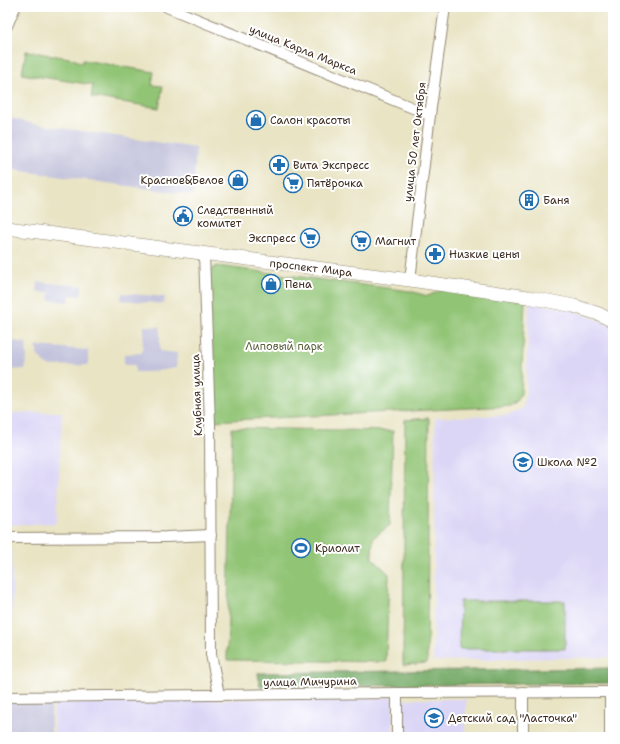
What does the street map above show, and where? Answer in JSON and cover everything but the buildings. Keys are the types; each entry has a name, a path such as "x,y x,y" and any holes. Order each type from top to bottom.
{"main road":[{"name":"проспект Мира","path":"7,228 410,280 528,297 568,305 599,314 613,321"}],"street":[{"path":"7,26 15,7"},
{"name":"улица Карла Маркса","path":"167,7 430,116"},
{"name":"улица 50 лет Октября","path":"410,280 445,7"},
{"name":"Клубная улица","path":"204,254 210,424 212,654 219,695"},
{"path":"7,538 166,537 211,535"},
{"path":"523,692 523,737"},
{"path":"610,737 611,692"},
{"name":"улица Мичурина","path":"7,697 611,692"},
{"path":"397,693 397,737"}],"shaded area":[{"path":"7,117 34,124 196,148 193,195 7,169"},
{"path":"38,282 82,286 81,296 70,295 69,302 49,300 50,293 37,292"},
{"path":"122,293 165,297 164,304 121,300"},
{"name":"Школа №2","path":"529,302 572,310 612,325 611,657 433,661 435,418 509,415 523,408 526,390"},
{"path":"144,326 160,327 160,351 177,353 176,368 149,372 135,372 135,365 124,365 124,354 142,353"},
{"path":"7,340 26,343 27,357 25,369 7,370"},
{"path":"37,346 88,350 88,365 48,366 37,355"},
{"path":"62,412 57,523 7,525 7,413"},
{"path":"12,550 12,626 7,626 7,551"},
{"path":"393,697 393,737 54,737 53,702"},
{"name":"Детский сад \"Ласточка\"","path":"403,699 466,699 465,737 403,737"},
{"path":"7,703 51,703 51,737 7,737"}],"green space":[{"path":"26,51 75,59 82,63 83,60 154,72 152,85 163,86 159,108 91,97 93,85 22,74"},
{"name":"Липовый парк","path":"217,266 410,291 428,296 443,289 525,301 521,393 518,400 510,406 213,421 207,273"},
{"path":"429,418 427,663 403,665 405,420"},
{"name":"Криолит","path":"232,428 393,431 390,525 373,538 372,558 389,574 386,662 227,660"},
{"path":"460,601 565,601 565,649 459,649"},
{"path":"612,668 613,683 260,687 258,673"}],"place":[{"name":"Салон красоты","path":"256,120"},
{"name":"Вита Экспресс","path":"279,165"},
{"name":"Красное&Белое","path":"238,180"},
{"name":"Пятёрочка","path":"293,183"},
{"name":"Баня","path":"529,200"},
{"name":"Следственный комитет","path":"183,216"},
{"name":"Экспресс","path":"310,238"},
{"name":"Магнит","path":"361,241"},
{"name":"Низкие цены","path":"435,254"},
{"name":"Пена","path":"271,284"},
{"name":"Школа №2","path":"523,462"},
{"name":"Криолит","path":"301,548"},
{"name":"Детский сад \"Ласточка\"","path":"434,718"}]}
